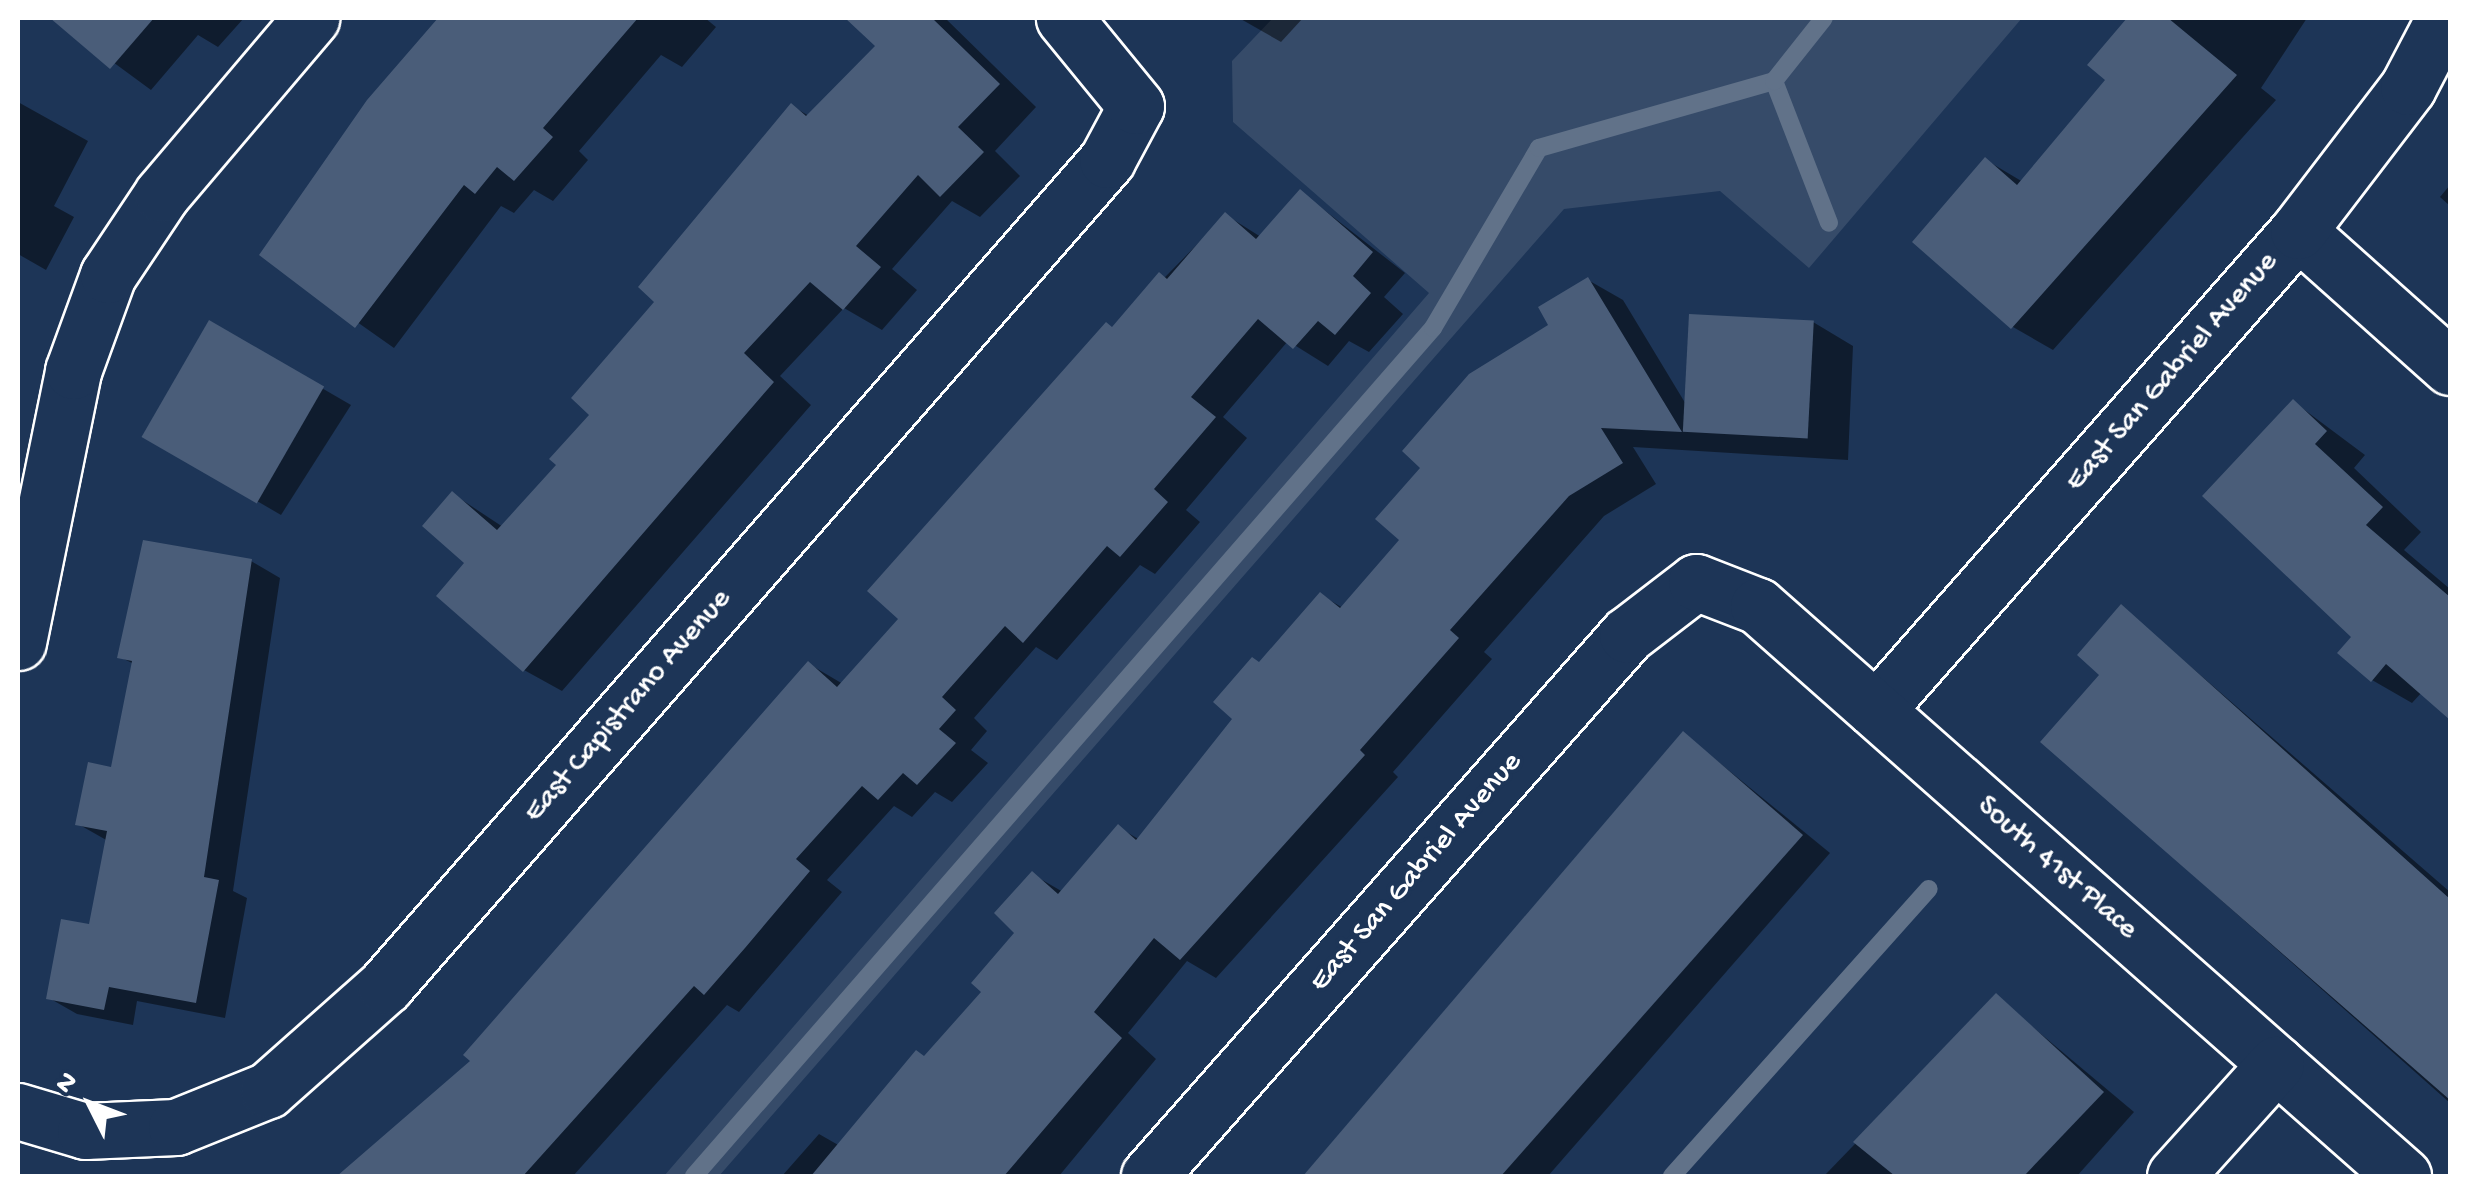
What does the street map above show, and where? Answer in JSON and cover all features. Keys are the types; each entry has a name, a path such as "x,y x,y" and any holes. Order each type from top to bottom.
{"street":[{"path":"18,642 74,371 108,275 162,194 310,18"},
{"name":"East Capistrano Avenue","path":"18,1110 85,1131 176,1126 268,1090 356,1012 1107,160 1136,106 1064,18"},
{"name":"East San Gabriel Avenue","path":"1876,710 2298,231 2408,87 2444,18"},
{"path":"2298,231 2450,367"},
{"name":"East San Gabriel Avenue","path":"1149,1176 1627,635 1696,582"},
{"name":"South 41st Place","path":"1696,582 1758,606 2403,1176"},
{"path":"2174,1176 2276,1064"}],"shaded area":[{"path":"1273,18 2022,18 1809,268 1720,191 1564,209 719,1176 664,1176 1429,293 1233,122 1232,61"}],"building":[{"path":"50,18 154,18 110,69"},
{"path":"438,18 638,18 543,128 553,137 514,181 497,167 475,194 464,185 355,328 259,255 367,100"},
{"path":"845,18 932,18 1000,84 958,127 984,152 940,197 918,175 856,246 881,267 843,310 810,282 744,353 774,382 523,672 436,596 464,563 422,526 452,491 497,530 556,465 549,459 589,415 571,398 654,302 638,287 791,103 806,116 875,46"},
{"path":"2127,18 2168,18 2237,75 2011,329 1912,242 1985,157 2017,185 2105,80 2087,65"},
{"path":"1300,189 1373,252 1353,276 1371,293 1335,335 1318,321 1293,349 1258,319 1191,397 1216,417 1154,489 1168,502 1120,557 1107,546 1023,643 1005,626 942,697 956,710 939,729 956,743 917,785 903,773 878,800 862,786 796,859 810,871 745,948 704,995 694,986 523,1176 337,1176 470,1061 463,1055 808,661 837,687 898,619 867,591 1106,322 1112,327 1159,272 1167,279 1225,212 1256,239"},
{"path":"1588,277 1682,432 1601,428 1623,463 1569,496 1450,630 1459,638 1360,750 1365,755 1180,960 1154,938 1094,1012 1122,1038 1004,1176 811,1176 916,1050 924,1056 981,992 971,983 1014,933 994,913 1032,871 1058,894 1118,824 1136,840 1232,719 1213,702 1252,657 1259,662 1320,592 1340,608 1399,540 1375,519 1420,468 1402,451 1469,374 1548,325 1538,307"},
{"path":"1689,314 1814,321 1808,438 1683,432"},
{"path":"209,320 324,386 257,503 142,437"},
{"path":"2293,399 2327,431 2315,444 2383,507 2366,525 2450,597 2450,720 2386,664 2371,682 2337,653 2351,637 2202,496"},
{"path":"143,540 252,559 204,877 219,880 196,1003 109,987 104,1010 46,999 61,919 89,924 107,831 75,825 88,762 111,767 132,661 117,658"},
{"path":"2121,604 2450,899 2450,1100 2040,742 2099,675 2077,655"},
{"path":"1683,731 1803,835 1501,1176 1303,1176"},
{"path":"1996,993 2104,1092 2024,1176 1895,1176 1853,1142"}],"waterway":[{"path":"694,1176 1433,328 1539,148 1774,81 1824,18"},
{"path":"1774,81 1829,223"},
{"path":"1672,1176 1929,889"}]}
